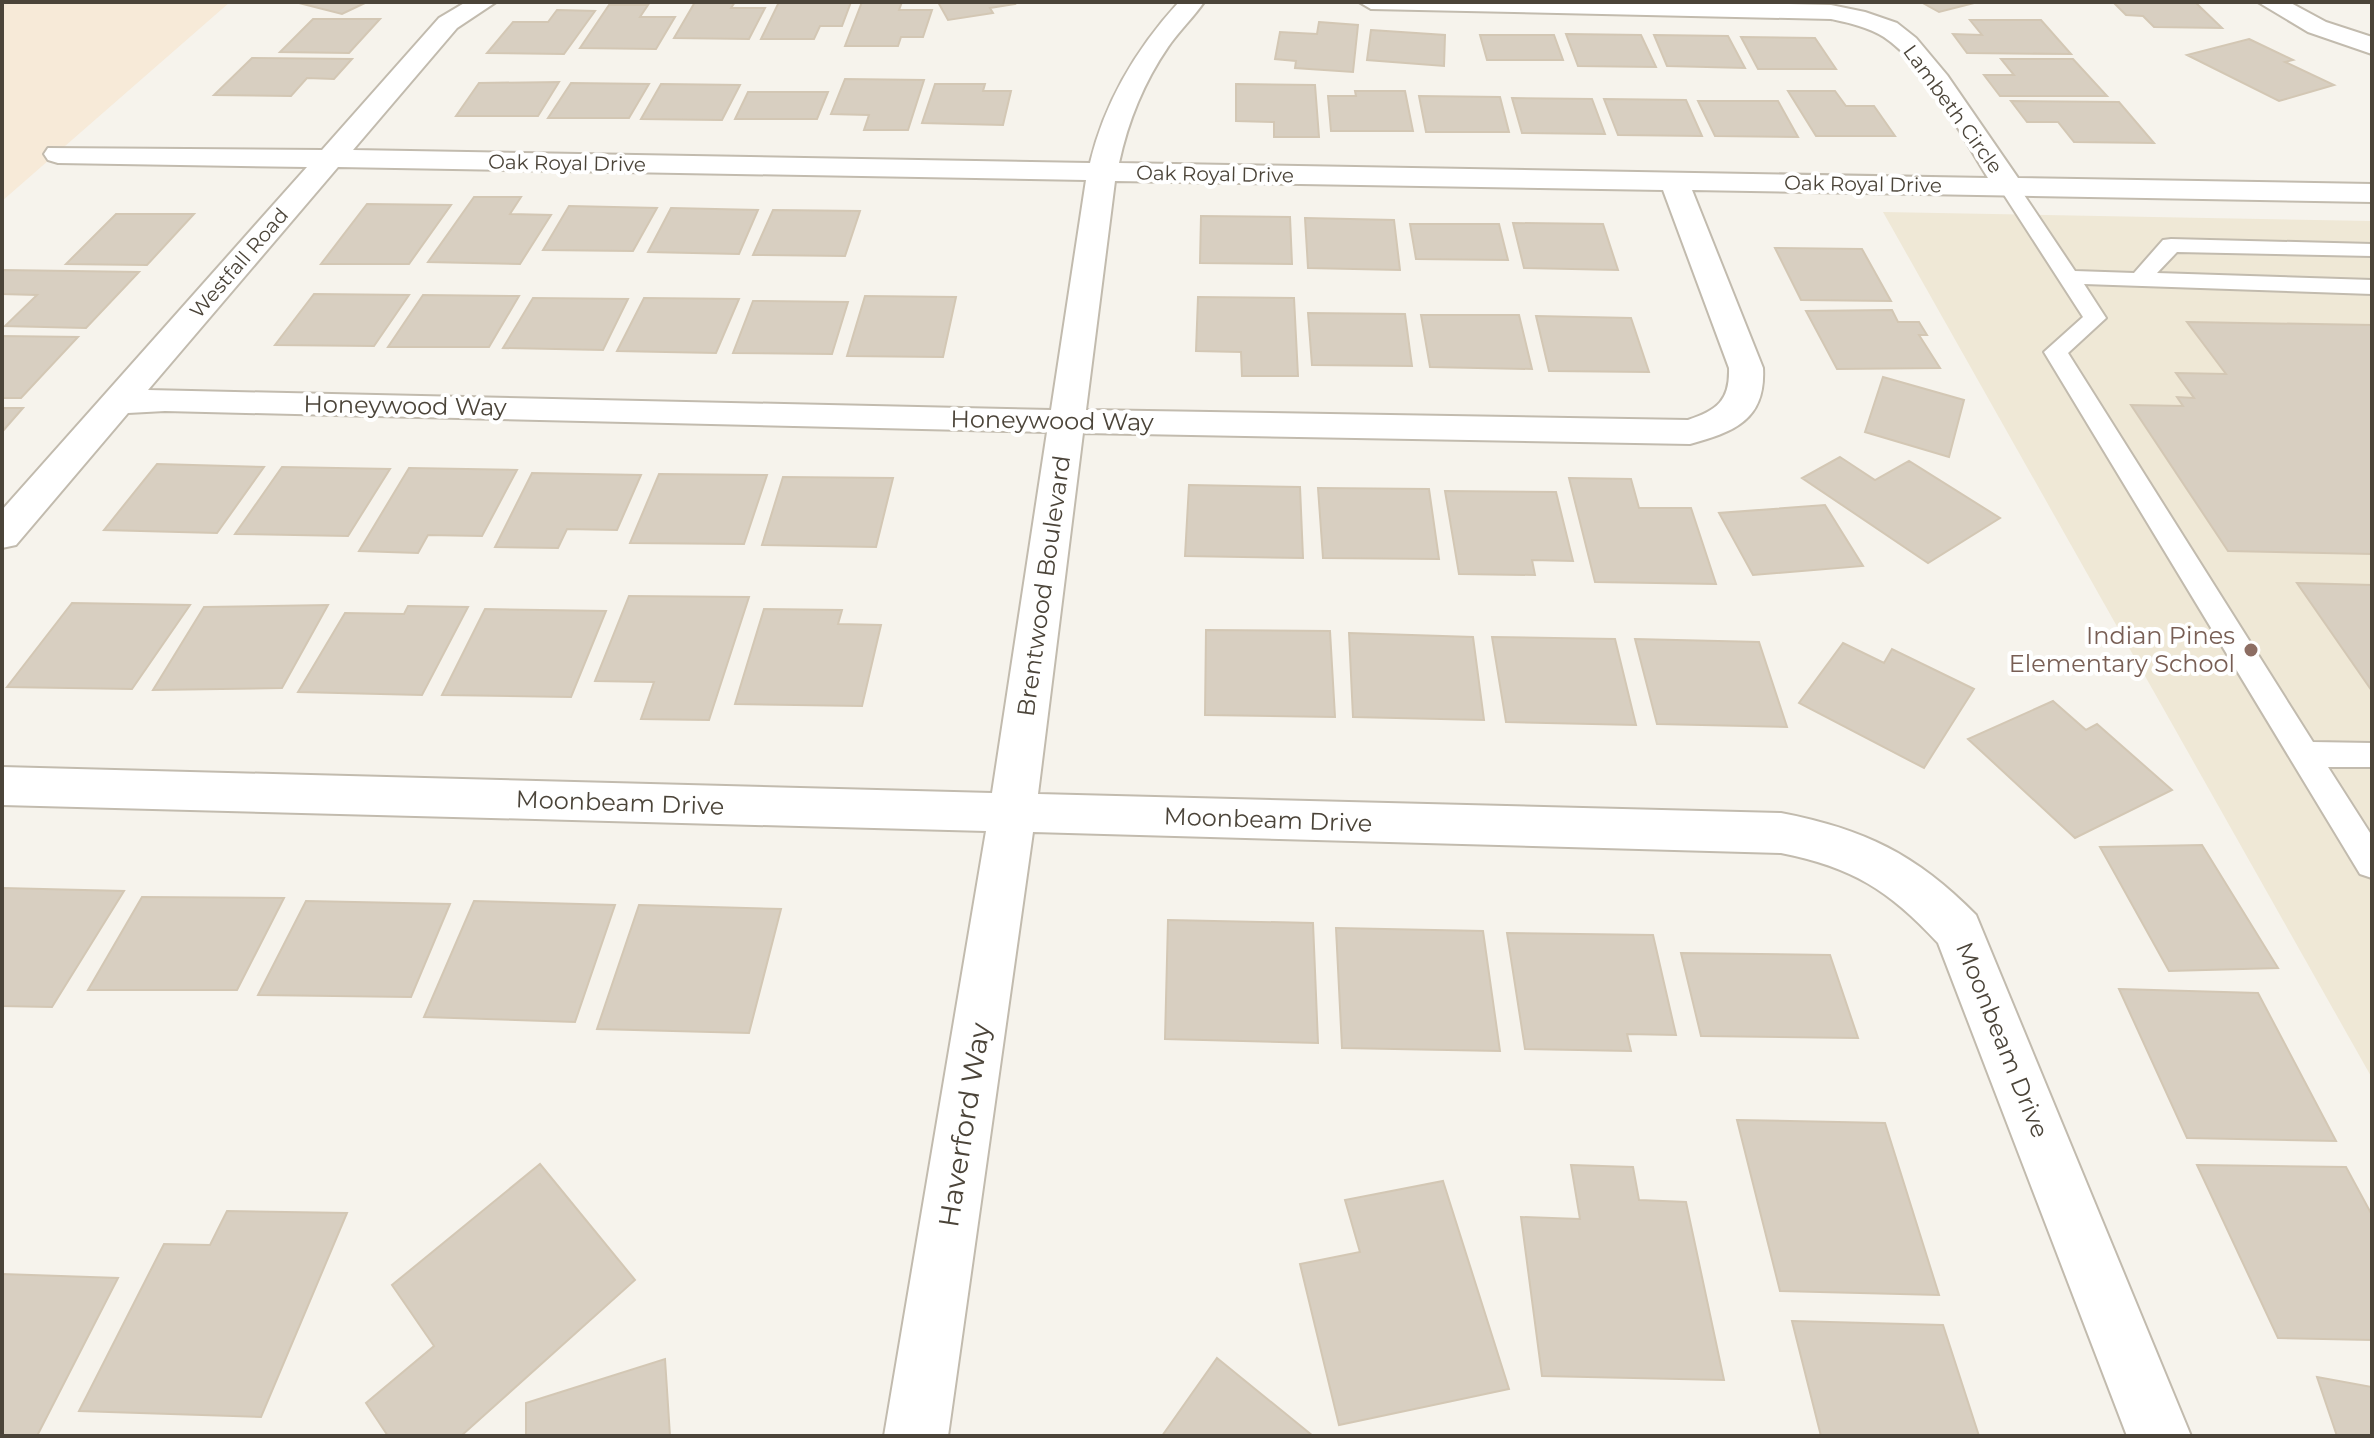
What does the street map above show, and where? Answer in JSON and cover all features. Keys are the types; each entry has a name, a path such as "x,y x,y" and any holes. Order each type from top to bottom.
{"street":[{"name":"Westfall Road","path":"2,535 448,23 484,2"},
{"name":"Brentwood Boulevard","path":"1012,813 1109,140 1127,90 1165,31 1192,2"},
{"name":"Lambeth Circle","path":"1371,2 1831,12 1857,17 1880,25 1910,46 2009,187"},
{"path":"2270,2 2317,27 2372,46"},
{"name":"Oak Royal Drive","path":"58,154 2372,193"},
{"name":"Honeywood Way","path":"117,403 165,400 1067,422 1690,432 1719,423 1739,408 1749,389 1746,368 1674,181"},
{"name":"Moonbeam Drive","path":"2,786 1781,833 1831,841 1879,861 1923,891 1958,930 2159,1436"},
{"name":"Haverford Way","path":"916,1436 1012,813"}],"lane":[{"path":"2009,187 2095,318 2056,352 2372,864"},
{"path":"2140,279 2171,245 2372,250"},
{"path":"2069,277 2372,287"},
{"path":"2304,754 2372,755"}],"shaded area":[{"path":"2,2 230,2 2,201"},
{"name":"Indian Pines Elementary School","path":"1883,212 2372,221 2372,1078"}],"building":[{"path":"295,2 367,2 342,14"},
{"path":"695,2 735,2 731,8 765,8 749,39 674,38"},
{"path":"779,2 851,2 842,26 820,26 814,39 761,39"},
{"path":"862,2 902,2 899,10 932,10 923,37 901,37 898,46 845,46"},
{"path":"938,2 1015,4 990,8 993,13 948,20"},
{"path":"1921,2 1978,2 1939,12"},
{"path":"2113,2 2195,2 2222,28 2154,27 2143,16 2126,15"},
{"path":"609,5 648,5 640,17 675,17 656,49 580,48"},
{"path":"557,10 595,11 564,54 487,53 513,22 548,22"},
{"path":"313,19 380,19 349,53 280,52"},
{"path":"1970,20 2041,20 2071,54 1967,53 1953,34 1982,35"},
{"path":"1319,22 1358,25 1353,72 1295,68 1296,61 1275,59 1280,32 1317,34"},
{"path":"1371,30 1445,35 1444,66 1367,60"},
{"path":"1566,34 1641,35 1656,67 1578,66"},
{"path":"1480,35 1554,35 1563,60 1487,60"},
{"path":"1654,35 1728,36 1745,68 1667,66"},
{"path":"1741,37 1815,38 1836,69 1758,69"},
{"path":"2249,39 2293,60 2285,62 2334,85 2279,101 2187,55"},
{"path":"252,58 352,59 334,79 307,78 291,96 214,95"},
{"path":"2001,59 2073,59 2107,96 2000,96 1984,75 2014,75"},
{"path":"845,79 924,80 908,130 864,130 869,115 831,114"},
{"path":"559,82 538,116 456,116 479,83"},
{"path":"571,83 649,84 629,118 548,118"},
{"path":"661,84 740,85 722,120 641,119"},
{"path":"935,84 985,84 983,91 1011,91 1003,125 922,123"},
{"path":"1236,84 1315,85 1319,137 1274,137 1274,122 1236,121"},
{"path":"1355,91 1405,91 1413,131 1331,131 1328,96 1356,96"},
{"path":"1788,91 1835,91 1846,106 1874,106 1895,136 1816,136"},
{"path":"748,92 828,92 817,119 735,119"},
{"path":"1419,96 1500,97 1509,132 1426,132"},
{"path":"1512,98 1592,99 1605,134 1522,133"},
{"path":"1604,99 1686,100 1702,136 1618,135"},
{"path":"1698,101 1778,101 1798,137 1715,136"},
{"path":"2011,101 2119,102 2154,143 2074,142 2058,122 2027,122"},
{"path":"474,197 521,197 510,214 551,215 520,264 428,262"},
{"path":"367,204 451,205 409,264 321,264"},
{"path":"569,206 657,208 633,251 543,250"},
{"path":"671,208 758,210 739,254 648,252"},
{"path":"773,210 860,211 845,256 753,255"},
{"path":"116,214 194,214 147,265 66,264"},
{"path":"1201,216 1290,217 1292,264 1200,263"},
{"path":"1305,218 1394,220 1400,270 1308,268"},
{"path":"1513,223 1603,224 1618,270 1524,268"},
{"path":"1410,224 1499,224 1508,260 1416,259"},
{"path":"1775,248 1862,249 1891,301 1801,300"},
{"path":"2,270 139,272 86,328 5,326 37,295 2,294"},
{"path":"314,294 409,295 374,346 275,345"},
{"path":"423,295 519,296 489,347 388,347"},
{"path":"865,296 956,297 943,357 847,356"},
{"path":"1198,297 1294,298 1298,376 1242,376 1241,352 1196,351"},
{"path":"533,298 628,299 603,350 503,348"},
{"path":"644,298 739,299 716,353 617,351"},
{"path":"753,301 848,302 832,354 733,353"},
{"path":"1892,310 1898,322 1919,322 1927,335 1919,335 1940,368 1837,369 1806,311"},
{"path":"1308,313 1405,314 1412,366 1312,365"},
{"path":"1421,315 1519,315 1532,369 1430,367"},
{"path":"1536,316 1631,318 1649,372 1549,371"},
{"path":"2187,322 2372,325 2372,554 2228,551 2131,405 2183,406 2177,397 2194,398 2176,373 2226,374"},
{"path":"2,336 78,337 21,398 2,398"},
{"path":"1883,377 1964,400 1949,457 1865,432"},
{"path":"2,408 23,408 2,432"},
{"path":"1840,457 1875,480 1909,461 2000,518 1928,563 1802,478"},
{"path":"157,464 264,467 217,533 104,530"},
{"path":"282,467 390,469 348,536 235,534"},
{"path":"409,468 517,470 482,536 428,535 418,553 359,551"},
{"path":"532,473 641,475 617,530 567,529 558,548 495,547"},
{"path":"659,474 767,475 744,544 630,543"},
{"path":"783,477 893,478 876,547 762,545"},
{"path":"1569,478 1631,479 1639,508 1691,508 1716,584 1595,582"},
{"path":"1189,485 1300,487 1303,558 1185,556"},
{"path":"1318,488 1429,489 1439,559 1323,558"},
{"path":"1445,491 1556,492 1573,561 1532,560 1535,575 1459,574"},
{"path":"1825,505 1863,566 1753,575 1719,513"},
{"path":"2297,583 2372,585 2372,691"},
{"path":"629,596 749,597 709,720 641,719 654,682 595,681"},
{"path":"72,603 190,605 132,689 7,687"},
{"path":"328,605 282,688 153,690 204,607"},
{"path":"408,606 468,607 422,695 298,692 345,613 404,614"},
{"path":"485,609 606,611 571,697 442,695"},
{"path":"764,609 842,610 838,624 881,625 862,706 735,704"},
{"path":"1206,630 1330,631 1335,717 1205,715"},
{"path":"1349,633 1473,637 1484,720 1353,717"},
{"path":"1492,637 1615,639 1636,725 1506,722"},
{"path":"1635,639 1759,642 1787,727 1657,724"},
{"path":"1843,643 1884,663 1892,649 1974,689 1924,768 1799,703"},
{"path":"2053,701 2086,730 2097,724 2172,790 2075,838 1968,739"},
{"path":"2202,845 2278,968 2169,971 2100,847"},
{"path":"2,888 124,891 52,1007 2,1006"},
{"path":"142,897 284,898 237,990 88,990"},
{"path":"306,901 450,904 411,997 258,995"},
{"path":"474,901 615,905 575,1022 424,1017"},
{"path":"639,905 781,909 749,1033 597,1029"},
{"path":"1168,920 1313,923 1318,1043 1165,1039"},
{"path":"1336,928 1483,931 1500,1051 1342,1048"},
{"path":"1507,933 1653,935 1676,1035 1627,1034 1631,1051 1525,1049"},
{"path":"1681,953 1830,955 1858,1038 1701,1036"},
{"path":"2119,989 2258,993 2336,1141 2187,1138"},
{"path":"1737,1120 1885,1123 1939,1295 1780,1291"},
{"path":"540,1164 635,1280 461,1436 388,1436 366,1403 434,1346 392,1285"},
{"path":"1571,1165 1633,1167 1639,1200 1686,1202 1724,1380 1542,1376 1521,1217 1580,1219"},
{"path":"2197,1165 2346,1167 2372,1215 2372,1340 2278,1338"},
{"path":"1443,1181 1509,1389 1339,1425 1300,1264 1360,1252 1345,1200"},
{"path":"227,1211 347,1213 261,1417 79,1411 164,1244 210,1245"},
{"path":"2,1274 118,1278 37,1436 2,1436"},
{"path":"1792,1321 1943,1325 1979,1436 1821,1436"},
{"path":"1217,1358 1313,1436 1162,1436"},
{"path":"665,1359 670,1436 526,1436 526,1403"},
{"path":"2317,1377 2372,1387 2372,1436 2337,1436"}],"place":[{"name":"Indian Pines Elementary School","path":"2251,650"}]}
